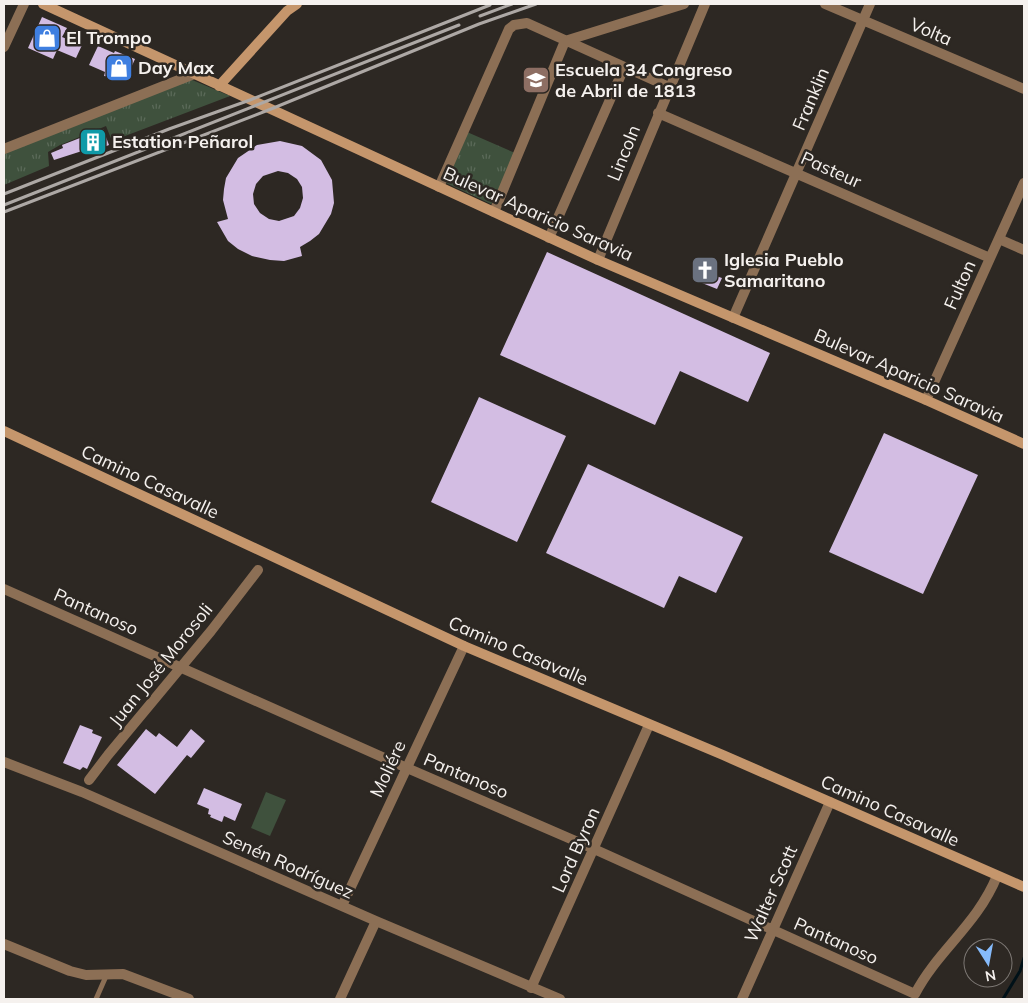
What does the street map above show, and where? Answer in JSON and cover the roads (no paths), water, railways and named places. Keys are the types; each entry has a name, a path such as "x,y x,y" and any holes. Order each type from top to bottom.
{"street":[{"path":"4,47 24,4"},
{"name":"Bulevar Aparicio Saravia","path":"43,4 598,260 926,400 1024,444"},
{"path":"219,86 287,11 296,4"},
{"path":"565,41 684,4"},
{"name":"Lincoln","path":"598,260 705,4"},
{"name":"Volta","path":"825,4 1024,89"},
{"name":"Franklin","path":"733,318 870,4"},
{"path":"439,187 510,29 514,25 527,23 669,87"},
{"path":"494,212 565,41"},
{"path":"549,238 624,68"},
{"path":"4,149 194,74"},
{"name":"Pasteur","path":"658,113 797,172 990,258"},
{"name":"Fulton","path":"926,400 1024,183"},
{"path":"999,239 1024,250"},
{"name":"Camino Casavalle","path":"4,432 464,646 1024,887"},
{"name":"Juan José Morosoli","path":"89,780 258,570"},
{"name":"Pantanoso","path":"4,589 594,849 915,994 930,967 974,917 987,898 997,876"},
{"name":"Moliére","path":"342,906 464,646"},
{"name":"Lord Byron","path":"532,988 649,725"},
{"name":"Senén Rodríguez","path":"4,762 82,792 376,921 560,999"},
{"name":"Walter Scott","path":"742,999 830,802"},
{"path":"340,999 376,921"},
{"path":"4,944 70,971 86,975 123,974 189,999"}],"lane":[{"path":"96,999 107,973"}],"waterway":[{"path":"1003,999 1020,971 1024,958"}],"railway":[{"path":"480,16 512,4"},
{"path":"4,212 271,109 479,24 536,4"},
{"path":"4,194 169,129 250,100 490,5"},
{"path":"4,205 459,25"}],"place":[{"name":"El Trompo","path":"47,38"},
{"name":"Day Max","path":"119,68"},
{"name":"Escuela 34 Congreso de Abril de 1813","path":"536,80"},
{"name":"Estation Peñarol","path":"93,142"},
{"name":"Iglesia Pueblo Samaritano","path":"705,270"}]}
